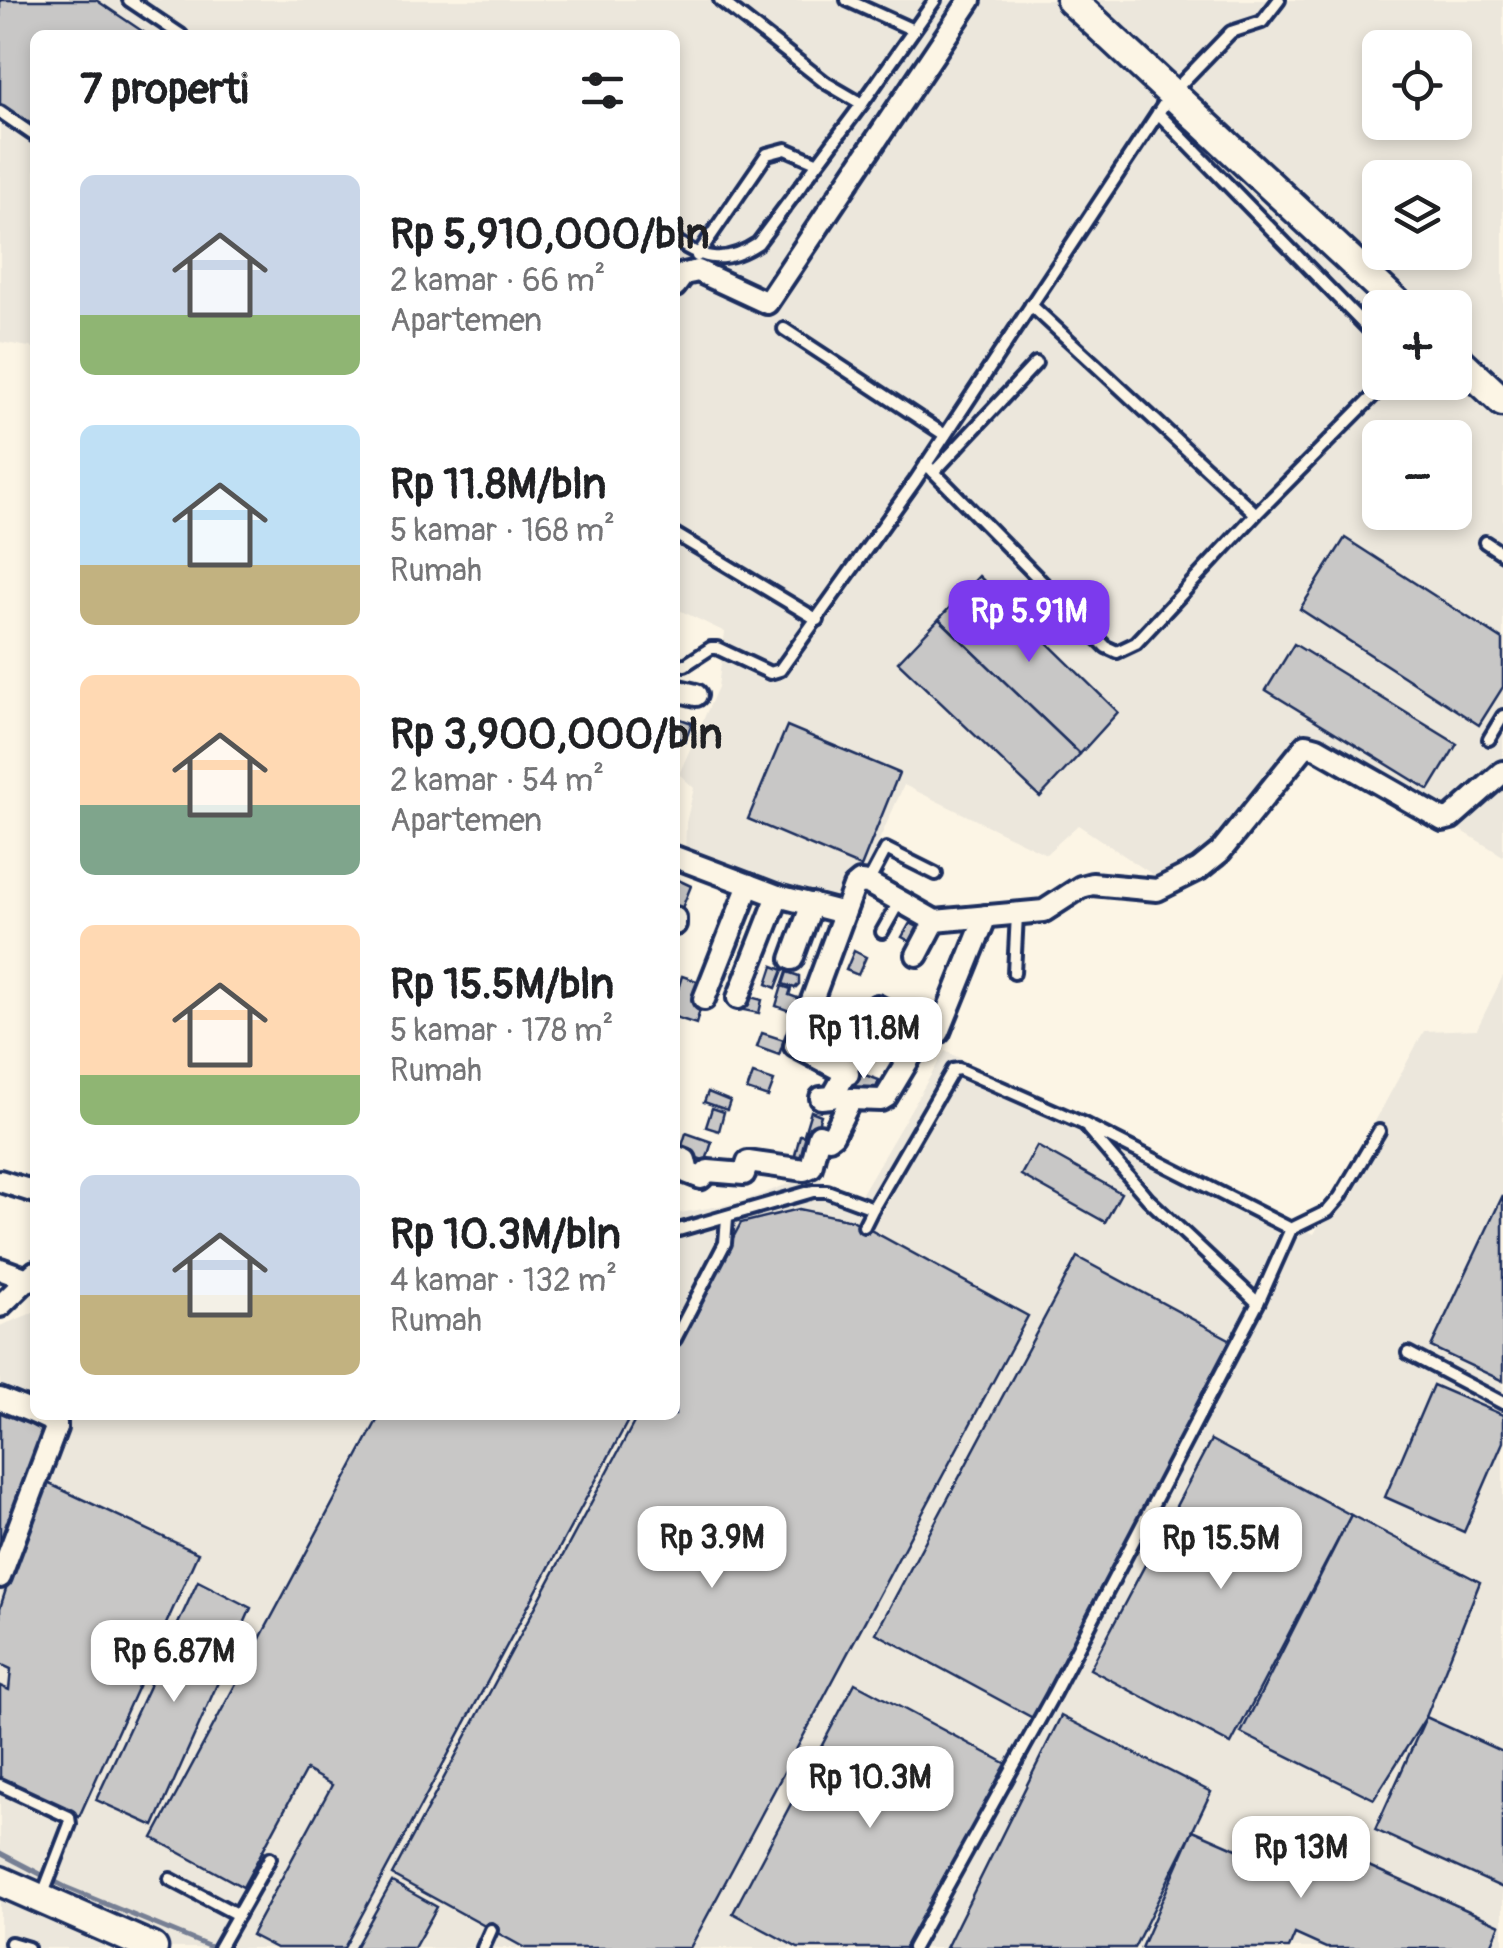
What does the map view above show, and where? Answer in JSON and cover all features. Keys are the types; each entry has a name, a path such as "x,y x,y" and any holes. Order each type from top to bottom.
{"main road":[{"path":"1070,0 1164,104 1300,210 1383,290"},
{"path":"1472,374 1503,402"},
{"path":"0,1881 44,1892 108,1938 154,1948"}],"street":[{"path":"680,279 684,274 698,271 767,303 970,0"},
{"path":"848,1074 794,1046 854,886 860,882 935,920 1044,911 1092,884 1157,890 1199,869 1220,852 1306,745 1443,820 1451,818 1503,772"},
{"path":"680,859 778,896 844,914"},
{"path":"704,998 749,885"},
{"path":"738,998 778,896"},
{"path":"792,959 812,904"},
{"path":"821,1098 832,1097 848,1074 862,1032 877,1006 925,1032 938,1032 986,916"},
{"path":"917,955 935,920"},
{"path":"680,1158 685,1160 688,1173 701,1178 708,1170 742,1175 748,1162 807,1169 819,1135 833,1135 854,1097 886,1097 925,1032"},
{"path":"0,1181 30,1190"},
{"path":"0,1269 30,1275"},
{"path":"0,1306 30,1279"},
{"path":"0,1400 30,1411"},
{"path":"0,1577 56,1428 53,1420"}],"lane":[{"path":"129,0 174,30"},
{"path":"720,0 826,83 862,104"},
{"path":"847,0 911,29"},
{"path":"680,243 698,256 727,256 758,243 934,0"},
{"path":"930,468 945,435 1164,104 1231,32 1262,22 1279,0"},
{"path":"1164,104 1362,322"},
{"path":"0,112 30,133"},
{"path":"698,256 766,154 786,149 816,162"},
{"path":"1030,305 1256,514"},
{"path":"784,328 945,435"},
{"path":"680,664 717,648 770,673 776,672 930,468 1036,363"},
{"path":"930,468 1106,647 1117,652 1136,643 1369,400"},
{"path":"680,537 818,620"},
{"path":"1485,542 1503,554"},
{"path":"1489,738 1503,716"},
{"path":"868,883 886,849 936,874"},
{"path":"882,932 899,902"},
{"path":"1014,973 1017,914"},
{"path":"864,1226 954,1070 968,1071 1082,1123 1291,1230"},
{"path":"1082,1123 1148,1199 1258,1303"},
{"path":"913,1948 1053,1695 1258,1303 1291,1230 1328,1211 1378,1131"},
{"path":"680,1230 814,1191 827,1191 873,1208"},
{"path":"680,1329 725,1243 728,1218"},
{"path":"1408,1353 1503,1403"},
{"path":"0,1785 69,1818 44,1892"},
{"path":"220,1945 270,1858"},
{"path":"170,1879 238,1915"},
{"path":"483,1948 491,1930"},
{"path":"11,1943 28,1948"}],"shaded area":[{"path":"0,0 1503,0 1503,856 1307,735 1216,847 1196,864 1161,880 1078,825 1046,854 904,785 866,869 850,883 842,907 685,855 686,823 694,788 680,772 718,687 725,632 680,610 680,30 30,30 30,347 0,342"},
{"path":"1503,976 1503,1948 0,1948 0,1326 30,1314 30,1420 680,1420 680,1213 741,1202 796,1181 815,1178 861,1195 945,1051 1314,1234 1424,1031 1477,1029"}],"building":[{"path":"0,0 96,0 141,30 30,30 30,125 0,104"},
{"path":"1345,538 1503,640 1503,687 1479,725 1300,609"},
{"path":"979,576 1118,712 1080,754 939,619"},
{"path":"939,619 1080,754 1040,797 898,662"},
{"path":"1294,644 1457,744 1429,790 1266,690"},
{"path":"680,719 692,723 685,741 680,739"},
{"path":"787,726 899,773 861,867 748,819"},
{"path":"680,881 691,886 680,913"},
{"path":"910,923 925,931 917,945 902,937"},
{"path":"854,951 866,957 858,975 846,970"},
{"path":"773,966 783,970 776,988 767,984"},
{"path":"787,972 799,976 795,988 783,984"},
{"path":"682,976 700,982 694,1003 701,1006 696,1024 680,1019"},
{"path":"782,986 791,989 789,995 803,1000 798,1014 776,1006"},
{"path":"747,996 762,1000 759,1013 744,1010"},
{"path":"917,1006 937,1013 932,1027 912,1020"},
{"path":"762,1033 784,1040 779,1055 757,1047"},
{"path":"854,1071 879,1080 874,1094 849,1084"},
{"path":"753,1074 774,1081 768,1097 747,1090"},
{"path":"708,1092 730,1101 727,1110 704,1102"},
{"path":"712,1108 724,1112 719,1131 706,1127"},
{"path":"811,1111 821,1115 814,1137 804,1134"},
{"path":"686,1133 712,1142 706,1161 680,1152"},
{"path":"800,1135 814,1138 808,1159 795,1155"},
{"path":"1037,1146 1121,1193 1105,1222 1021,1175"},
{"path":"1503,1195 1503,1381 1431,1347"},
{"path":"799,1209 852,1220 1028,1316 690,1948 525,1948 392,1875 635,1420 680,1420 680,1337 741,1223"},
{"path":"1077,1257 1233,1341 1033,1718 876,1633"},
{"path":"1433,1385 1503,1415 1503,1442 1464,1532 1385,1497"},
{"path":"0,1405 30,1416 30,1420 49,1423 0,1558"},
{"path":"377,1420 628,1420 344,1948 276,1948 251,1935 332,1785 306,1770 243,1887 153,1838"},
{"path":"1211,1440 1351,1515 1231,1744 1090,1669"},
{"path":"41,1480 198,1553 79,1817 0,1781 0,1686 9,1690 11,1669 0,1664 0,1608"},
{"path":"1351,1515 1480,1582 1426,1717 1374,1799 1241,1733"},
{"path":"198,1581 251,1608 154,1826 96,1800"},
{"path":"855,1683 1007,1764 909,1948 798,1948 733,1913"},
{"path":"1061,1716 1211,1792 1193,1830 1134,1948 946,1948"},
{"path":"1426,1717 1503,1752 1503,1888 1375,1830"},
{"path":"1264,1819 1500,1925 1490,1948 1326,1948 1295,1934 1289,1948 1141,1948 1193,1830 1248,1854"},
{"path":"392,1882 437,1907 414,1948 355,1948"}],"waterway":[{"path":"0,1853 65,1887 213,1948"}]}
